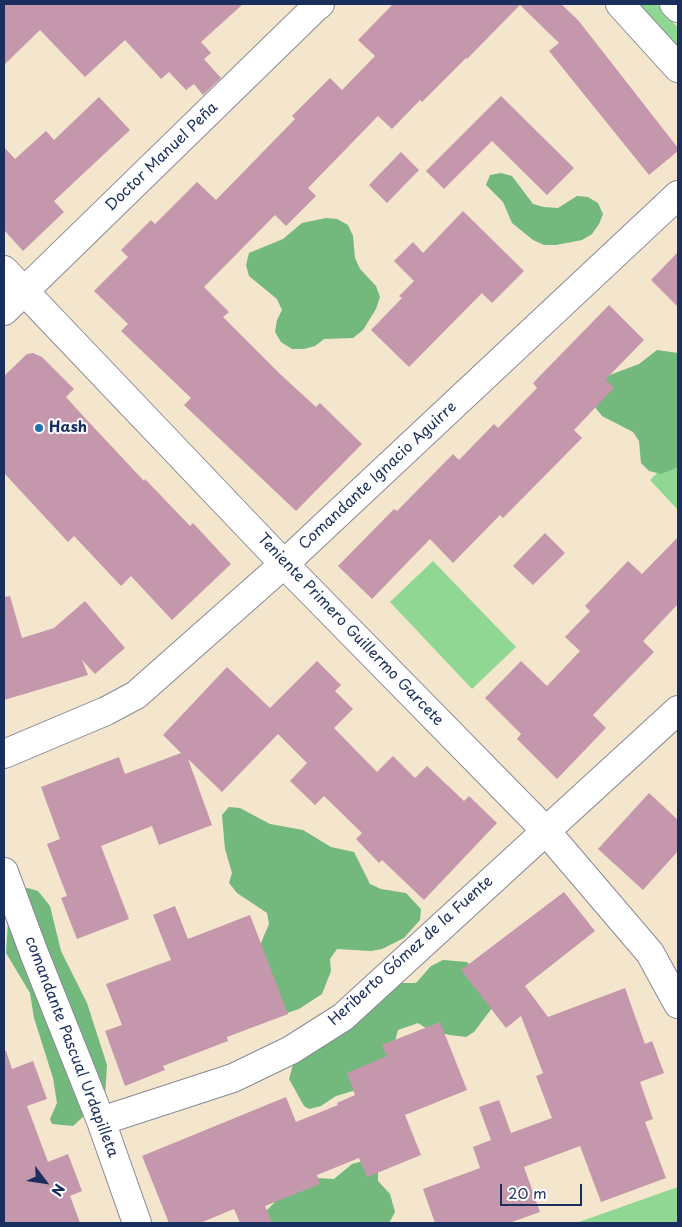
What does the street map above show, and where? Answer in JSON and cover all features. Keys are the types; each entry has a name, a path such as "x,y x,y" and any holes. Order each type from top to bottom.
{"street":[{"path":"620,4 678,68"},
{"path":"674,4 678,8"},
{"name":"Doctor Manuel Peña","path":"4,311 316,5"},
{"name":"Comandante Ignacio Aguirre","path":"4,754 106,711 136,695 284,564 678,195"},
{"name":"Teniente Primero Guillermo Garcete","path":"4,270 284,564 545,830 650,953 678,1004"},
{"name":"Heriberto Gómez de la Fuente","path":"100,1121 233,1078 291,1050 343,1017 678,710"},
{"name":"comandante Pascual Urdapilleta","path":"4,872 100,1121 137,1223"}],"green space":[{"path":"638,4 657,4 678,28 678,49"},
{"path":"501,173 512,176 533,204 558,208 577,196 588,197 598,203 603,214 599,224 592,234 582,240 556,245 544,245 533,240 512,223 503,202 486,185 490,175"},
{"path":"326,218 337,219 348,225 353,236 355,258 360,269 376,286 380,297 376,309 363,330 353,338 324,339 315,346 304,349 292,349 281,342 275,332 277,320 282,310 277,299 249,276 246,265 249,253 283,239 302,223"},
{"path":"657,350 678,353 678,467 661,474 649,471 641,463 639,441 633,432 602,416 595,407 598,384 607,376 639,364"},
{"path":"678,453 678,510 650,480"},
{"path":"433,561 516,647 472,689 390,602"},
{"path":"229,807 240,808 270,824 303,830 331,847 354,852 370,884 381,889 406,893 421,909 420,920 404,938 382,949 371,951 337,949 330,959 331,971 322,994 299,1009 287,1013 260,945 269,924 267,913 237,893 229,883 232,873 225,849 222,815"},
{"path":"28,888 38,891 50,906 61,951 87,1003 107,1065 105,1097 73,1126 52,1124 50,1119 57,1103 53,1078 34,1018 30,993 6,953 9,906 21,890"},
{"path":"443,960 467,962 498,1000 474,1032 466,1037 450,1035 429,1030 418,1023 398,1030 390,1060 353,1091 336,1096 321,1106 309,1109 304,1106 289,1079 294,1061 400,983 416,983 431,966"},
{"path":"363,1161 378,1169 378,1181 390,1194 395,1212 389,1223 259,1223 264,1213 280,1197 317,1178 334,1179 352,1164"},
{"path":"678,1187 678,1223 576,1223"}],"building":[{"path":"4,4 243,4 201,42 211,53 204,59 221,78 203,95 194,84 186,90 169,72 161,79 125,40 85,77 40,30 4,65"},
{"path":"393,4 561,4 578,20 678,148 678,151 649,175 549,51 559,43 520,5 467,59 422,102 420,100 392,129 378,116 308,188 316,196 286,226 275,215 204,287 229,312 223,317 280,374 316,407 320,403 362,444 296,511 184,405 191,398 121,331 128,324 94,291 128,257 121,250 151,220 155,224 197,182 216,200 295,119 292,116 330,78 342,90 375,56 358,40"},
{"path":"501,96 574,168 547,195 492,141 444,189 426,171"},
{"path":"99,97 130,130 54,201 64,212 23,251 4,230 4,147 15,159 46,131 54,140"},
{"path":"401,152 419,170 387,203 369,185"},
{"path":"463,211 524,271 492,303 482,293 409,367 371,330 402,298 399,296 414,281 394,261 413,242 423,253"},
{"path":"678,252 678,307 651,280"},
{"path":"609,305 644,340 606,379 614,388 574,430 582,438 503,518 500,515 453,563 430,539 372,599 338,566 394,509 397,511 453,454 459,460 494,424 498,428 537,388 533,383"},
{"path":"33,353 42,357 74,389 66,397 144,481 145,479 190,526 193,523 231,564 172,620 131,576 121,586 74,536 68,542 4,473 4,376 27,354"},
{"path":"545,533 565,553 533,585 513,566"},
{"path":"678,537 678,604 643,641 654,652 593,715 606,728 557,779 517,739 521,734 485,698 521,661 547,686 580,651 565,637 590,611 585,606 628,561 642,574"},
{"path":"10,596 22,638 54,628 85,601 125,648 95,674 82,660 88,675 4,700 4,597"},
{"path":"317,661 341,685 335,691 353,709 334,728 377,772 393,756 415,778 427,766 464,801 469,796 497,823 424,900 382,860 379,863 356,839 362,833 324,796 315,805 290,781 307,763 278,734 222,792 188,759 212,825 159,845 152,826 101,846 129,919 77,939 61,898 67,896 47,844 60,839 41,787 119,757 125,774 181,753 163,735 227,667 270,708"},
{"path":"649,793 678,820 678,851 643,890 598,849"},
{"path":"564,892 595,931 525,986 548,1017 625,988 645,1044 652,1041 664,1073 640,1082 653,1119 645,1122 666,1178 601,1202 580,1146 524,1167 540,1212 509,1223 435,1223 423,1189 480,1168 473,1147 491,1140 479,1107 499,1100 511,1133 552,1118 536,1076 543,1073 521,1016 506,1028 461,970"},
{"path":"175,906 188,939 250,915 288,1014 227,1037 228,1041 163,1066 165,1070 125,1086 105,1031 122,1025 106,984 171,960 153,915"},
{"path":"440,1022 467,1090 405,1115 421,1155 367,1177 359,1158 317,1175 320,1184 265,1206 272,1223 240,1223 234,1209 200,1223 169,1223 142,1156 286,1097 296,1122 338,1105 337,1103 355,1095 347,1073 387,1056 382,1045"},
{"path":"4,1051 6,1051 12,1069 33,1061 47,1099 27,1106 48,1162 68,1154 82,1191 70,1196 80,1223 4,1223"}],"place":[{"name":"Hash","path":"39,428"}]}
